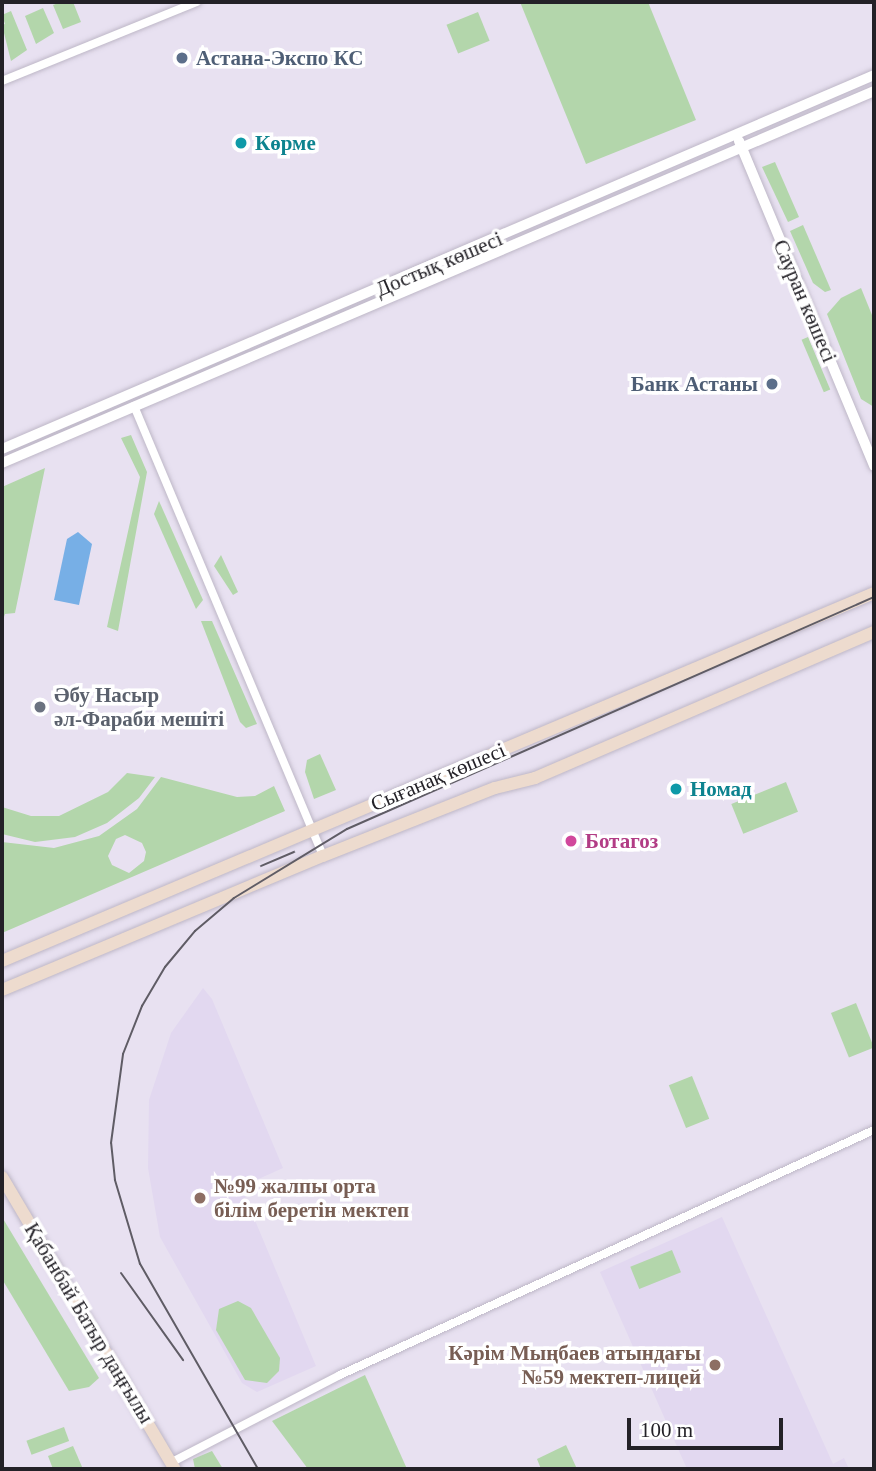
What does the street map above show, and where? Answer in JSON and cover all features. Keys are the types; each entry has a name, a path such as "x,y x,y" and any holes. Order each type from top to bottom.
{"main road":[{"name":"Сығанақ көшесі","path":"2,961 874,593"},
{"name":"Сығанақ көшесі","path":"2,990 323,856 495,788 535,778 874,632"},
{"name":"Қабанбай Батыр даңғылы","path":"2,1177 172,1467"},
{"name":"Қабанбай Батыр даңғылы","path":"2,1191 172,1467"}],"street":[{"path":"2,81 197,2"},
{"name":"Достық көшесі","path":"2,449 874,75"},
{"name":"Достық көшесі","path":"2,463 874,91"},
{"name":"Сауран көшесі","path":"737,135 874,466"},
{"path":"134,406 323,856"},
{"path":"172,1467 340,1375 874,1130"}],"shaded area":[{"name":"№99 жалпы орта білім беретін мектеп","path":"203,988 212,999 283,1168 241,1187 316,1366 257,1392 242,1383 160,1237 148,1168 149,1100 171,1033"},
{"name":"Кәрім Мыңбаев атындағы №59 мектеп-лицей","path":"722,1217 833,1464 844,1458 849,1469 687,1469 600,1272"}],"green space":[{"path":"73,2 81,22 63,29 53,5"},
{"path":"520,2 648,2 696,120 586,164"},
{"path":"43,8 54,33 36,44 25,16"},
{"path":"11,11 27,50 11,61 2,15"},
{"path":"478,12 490,41 458,53 446,25"},
{"path":"775,162 799,217 788,222 762,167"},
{"path":"803,225 831,290 825,292 813,283 790,231"},
{"path":"861,288 874,320 874,407 861,399 827,314 841,298"},
{"path":"808,337 830,389 824,392 802,340"},
{"path":"131,435 147,472 118,631 107,627 140,477 121,438"},
{"path":"45,468 15,613 5,614 2,623 2,487"},
{"path":"159,501 203,600 196,609 154,514"},
{"path":"221,555 238,592 233,595 214,566"},
{"path":"201,621 212,621 257,724 246,728 240,722"},
{"path":"320,754 336,790 314,799 305,772 307,760"},
{"path":"127,773 155,777 139,798 107,823 75,837 35,842 2,834 2,807 31,816 59,816 108,792"},
{"path":"161,777 237,797 255,796 274,786 285,811 2,933 2,842 54,848 99,836 137,809","holes":["125,835 142,843 146,852 144,861 129,873 112,865 108,856 116,839"]},
{"path":"786,782 798,812 743,834 731,804"},
{"path":"856,1003 874,1048 849,1058 831,1013"},
{"path":"692,1076 709,1119 686,1128 669,1085"},
{"path":"2,1217 99,1378 89,1387 69,1391 2,1279"},
{"path":"672,1250 681,1272 639,1289 630,1267"},
{"path":"238,1301 251,1308 280,1358 279,1371 267,1383 245,1380 216,1330 219,1309"},
{"path":"365,1375 407,1469 308,1469 272,1421"},
{"path":"64,1427 69,1441 32,1455 26,1441"},
{"path":"566,1445 577,1469 541,1469 537,1459"},
{"path":"73,1446 83,1469 53,1469 48,1456"},
{"path":"212,1451 223,1469 195,1469 193,1459"}],"water":[{"path":"78,532 92,544 79,605 54,600 67,539"}],"tram line":[{"path":"258,1469 140,1264 115,1180 111,1143 123,1054 142,1006 165,967 195,931 234,898 347,829 874,597"},
{"path":"261,866 294,852"},
{"path":"121,1273 183,1360"}],"place":[{"name":"Астана-Экспо КС","path":"182,58"},
{"name":"Көрме","path":"241,143"},
{"name":"Банк Астаны","path":"772,384"},
{"name":"Әбу Насыр әл-Фараби мешіті","path":"40,707"},
{"name":"Номад","path":"676,789"},
{"name":"Ботагоз","path":"571,841"},
{"name":"№99 жалпы орта білім беретін мектеп","path":"200,1198"},
{"name":"Кәрім Мыңбаев атындағы №59 мектеп-лицей","path":"715,1365"}]}
